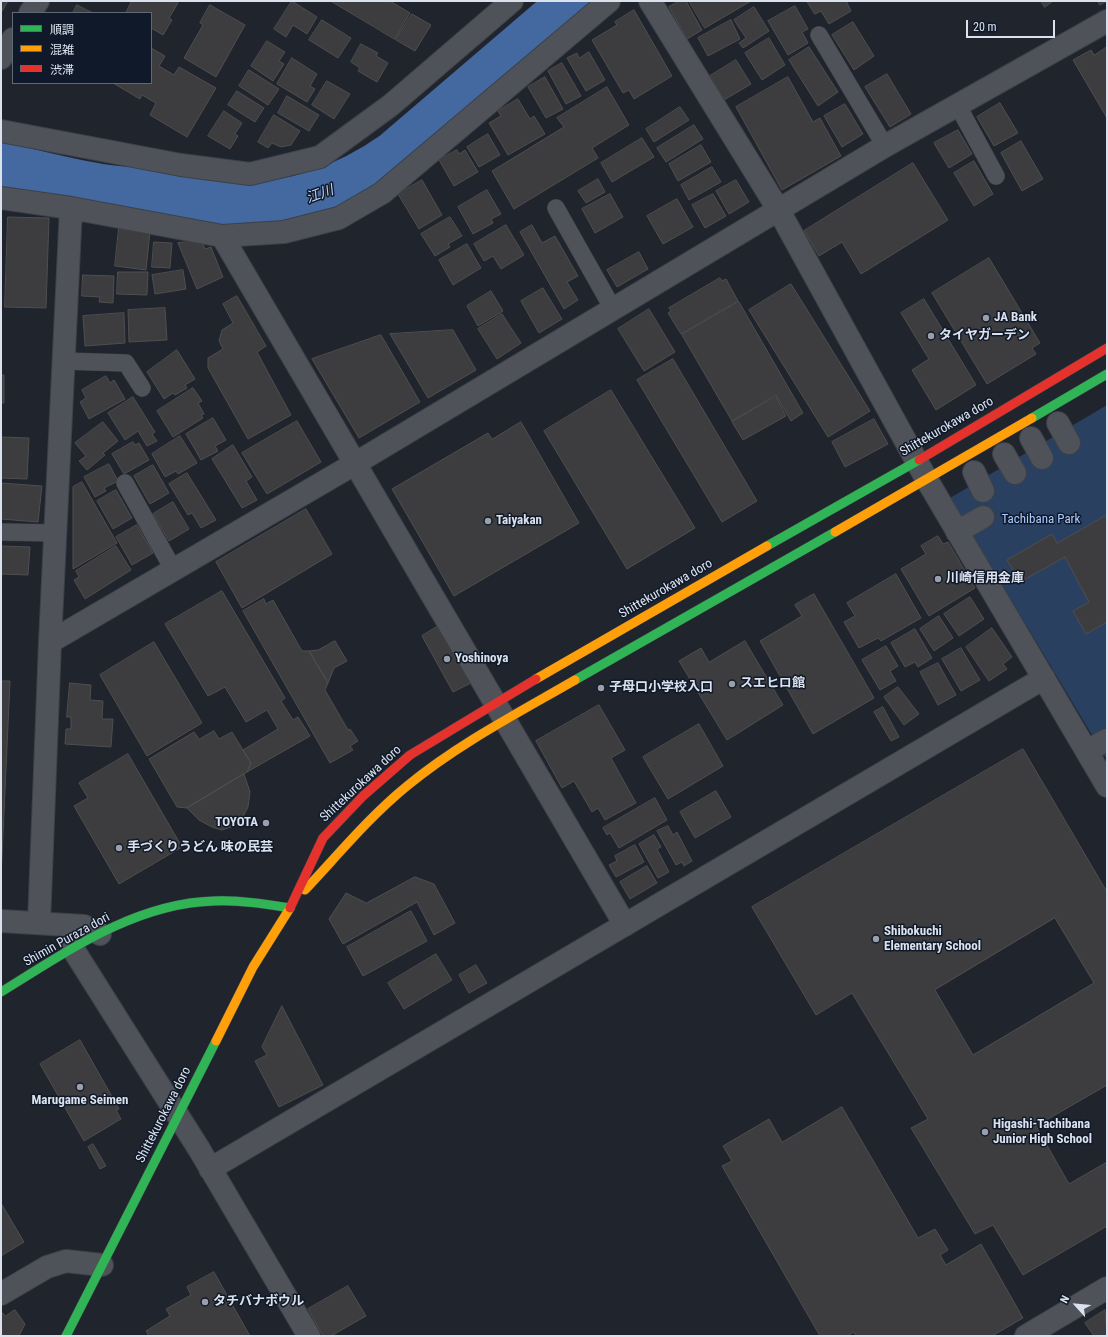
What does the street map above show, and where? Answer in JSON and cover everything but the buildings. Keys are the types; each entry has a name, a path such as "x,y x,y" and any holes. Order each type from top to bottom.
{"main road":[{"name":"Shittekurokawa doro","path":"290,908 374,816 407,786 499,712 916,460 1107,348"},
{"name":"Shittekurokawa doro","path":"66,1336 253,967 290,908 323,838 363,796 410,755 499,712 926,480 1107,374"},
{"name":"Shimin Puraza dori","path":"1,992 100,934 144,914 190,902 236,900 290,908"}],"street":[{"path":"31,12 38,1"},
{"path":"1,131 182,165 250,174 320,157 391,105 512,1"},
{"path":"1,198 71,208 222,236 284,232 339,218 382,193 610,1"},
{"path":"650,1 778,209 926,480 1107,786"},
{"path":"50,642 356,463 778,209 957,104 1107,21"},
{"path":"1,58 12,41"},
{"path":"39,923 50,642 71,208"},
{"path":"222,236 356,463 499,712 624,925"},
{"path":"1058,423 1069,443"},
{"path":"1032,438 1042,458"},
{"path":"1004,454 1015,473"},
{"path":"957,532 983,517"},
{"path":"210,1169 1044,678"},
{"path":"1087,751 1107,740"},
{"path":"1,921 84,926 100,934"},
{"path":"74,949 178,1116 308,1336"},
{"path":"1,1294 47,1267 66,1261 102,1265"},
{"path":"1026,1336 1107,1288"}],"lane":[{"path":"819,35 886,146"},
{"path":"957,104 996,176"},
{"path":"556,208 613,308"},
{"path":"64,361 126,363 142,388"},
{"path":"125,482 173,569"},
{"path":"1,532 56,534"}],"green space":[{"name":"Tachibana Park","path":"1107,405 1107,760 950,498"}],"waterway":[{"name":"江川","path":"1,169 92,189 189,199 233,209 255,209 277,206 319,196 359,179 397,156 578,1"}],"traffic: fast":[{"path":"1032,418 1107,374"},
{"path":"767,546 919,460"},
{"path":"575,680 835,532"},
{"path":"1,992 76,946 102,932 157,910 185,904 214,901 243,902 290,908"},
{"path":"66,1336 216,1041"}],"traffic: slow":[{"path":"835,532 1032,418"},
{"path":"536,679 767,546"},
{"path":"305,890 354,836 407,786 447,756 575,680"},
{"path":"216,1041 253,967 290,908"}],"traffic: jam":[{"path":"919,460 1107,348"},
{"path":"290,908 323,838 363,796 410,755 536,679"}],"place":[{"name":"JA Bank","path":"986,318"},
{"name":"タイヤガーデン","path":"931,336"},
{"name":"Taiyakan","path":"488,521"},
{"name":"川崎信用金庫","path":"938,579"},
{"name":"Yoshinoya","path":"447,659"},
{"name":"スエヒロ館","path":"732,684"},
{"name":"子母口小学校入口","path":"601,688"},
{"name":"TOYOTA","path":"266,823"},
{"name":"手づくりうどん 味の民芸","path":"119,848"},
{"name":"Shibokuchi Elementary School","path":"876,939"},
{"name":"Marugame Seimen","path":"80,1087"},
{"name":"Higashi-Tachibana Junior High School","path":"985,1132"},
{"name":"タチバナボウル","path":"205,1302"}]}
